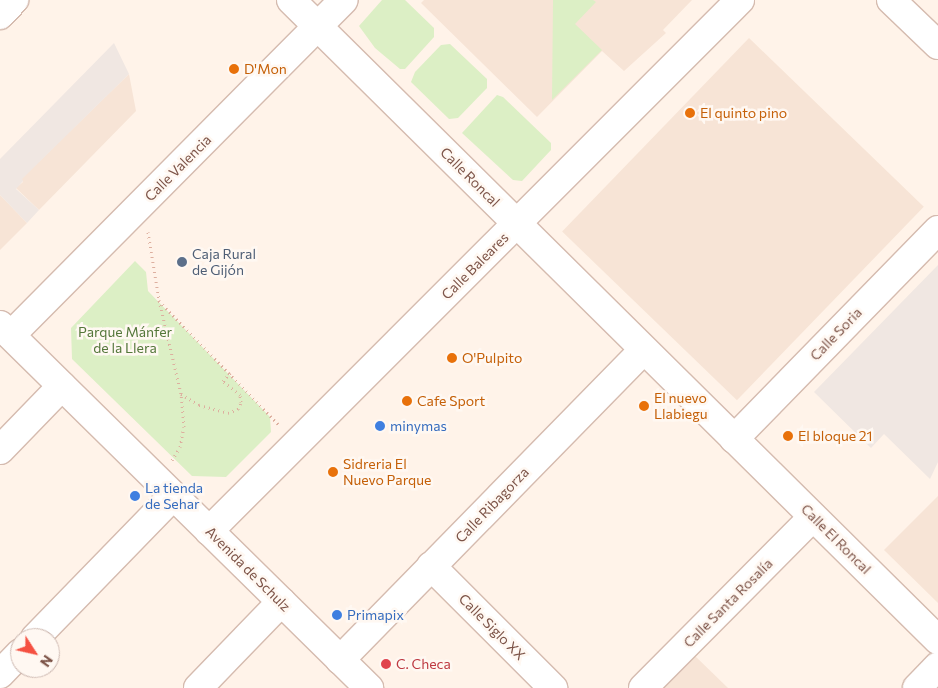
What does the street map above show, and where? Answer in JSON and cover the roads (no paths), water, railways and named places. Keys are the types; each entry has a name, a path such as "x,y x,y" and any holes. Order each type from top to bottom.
{"street":[{"path":"0,15 14,0"},
{"name":"Calle Roncal","path":"291,0 734,439"},
{"name":"Calle Valencia","path":"6,330 344,0"},
{"name":"Calle Baleares","path":"209,531 740,0"},
{"path":"891,0 938,45"},
{"name":"Calle Soria","path":"734,439 938,230"},
{"name":"Avenida de Schulz","path":"6,330 369,688"},
{"name":"Calle Ribagorza","path":"340,660 644,350"},
{"path":"0,450 62,386"},
{"name":"Calle El Roncal","path":"734,439 938,640"},
{"path":"44,628 165,487"},
{"name":"Calle Santa Rosalía","path":"643,688 813,517"},
{"name":"Calle Siglo XX","path":"431,566 552,688"},
{"path":"198,688 281,602"},
{"path":"0,674 10,664"},
{"path":"917,688 938,666"}],"place":[{"name":"D'Mon","path":"234,69"},
{"name":"El quinto pino","path":"690,113"},
{"name":"Caja Rural de Gijón","path":"182,262"},
{"name":"O'Pulpito","path":"452,358"},
{"name":"Cafe Sport","path":"407,401"},
{"name":"El nuevo Llabiegu","path":"644,406"},
{"name":"minymas","path":"380,426"},
{"name":"El bloque 21","path":"788,436"},
{"name":"Sidreria El Nuevo Parque","path":"333,472"},
{"name":"La tienda de Sehar","path":"135,496"},
{"name":"Primapix","path":"337,615"},
{"name":"C. Checa","path":"386,664"}],"park label":[{"name":"Parque Mánfer de la Llera","path":"125,340"}]}
